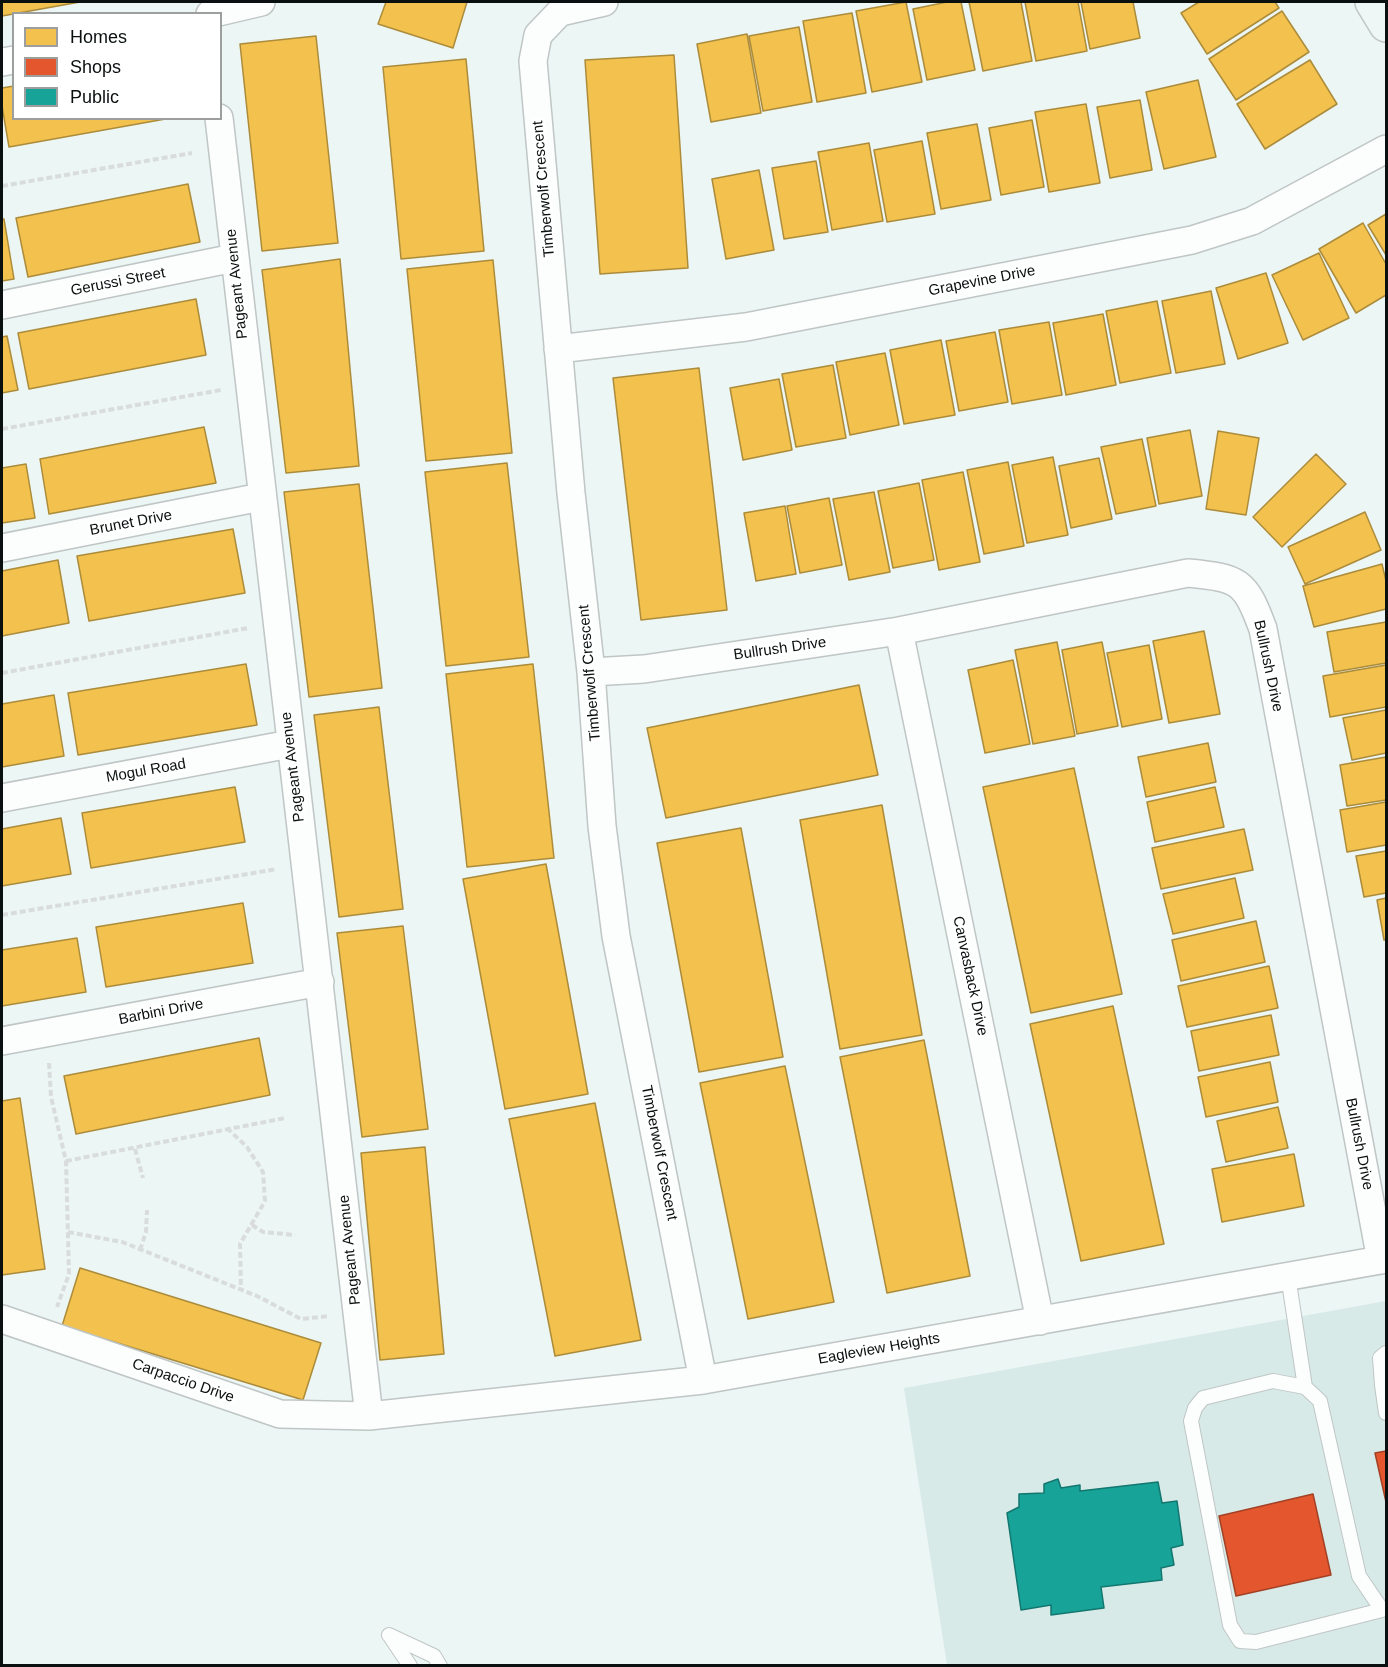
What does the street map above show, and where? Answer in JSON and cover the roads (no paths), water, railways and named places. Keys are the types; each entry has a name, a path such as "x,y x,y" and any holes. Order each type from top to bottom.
{"street":[{"path":"218,12 261,2"},
{"name":"Timberwolf Crescent","path":"604,2 560,12 538,35 533,61 558,349 591,672 602,826 616,936 703,1380"},
{"path":"1372,2 1386,26"},
{"name":"Pageant Avenue","path":"219,120 369,1416"},
{"name":"Grapevine Drive","path":"558,349 746,327 1192,240 1252,221 1386,149"},
{"name":"Gerussi Street","path":"2,305 234,258"},
{"name":"Brunet Drive","path":"2,548 261,497"},
{"name":"Bullrush Drive","path":"591,672 644,669 899,631 1188,573 1228,577 1250,595 1263,629 1384,1259"},
{"name":"Canvasback Drive","path":"899,631 1040,1321"},
{"name":"Mogul Road","path":"2,798 290,744"},
{"name":"Barbini Drive","path":"2,1041 320,982"},
{"name":"Eagleview Heights","path":"369,1416 703,1380 1384,1259"},
{"name":"Carpaccio Drive","path":"2,1319 280,1414 369,1416"}],"lane":[{"path":"1288,1276 1305,1387"},
{"path":"1386,1353 1380,1358 1386,1413"},
{"path":"1273,1381 1305,1387 1320,1401 1359,1576 1384,1611 1256,1642 1240,1641 1230,1625 1191,1421 1203,1398 1273,1381"},
{"path":"410,1665 389,1635 434,1656 440,1665"}]}
